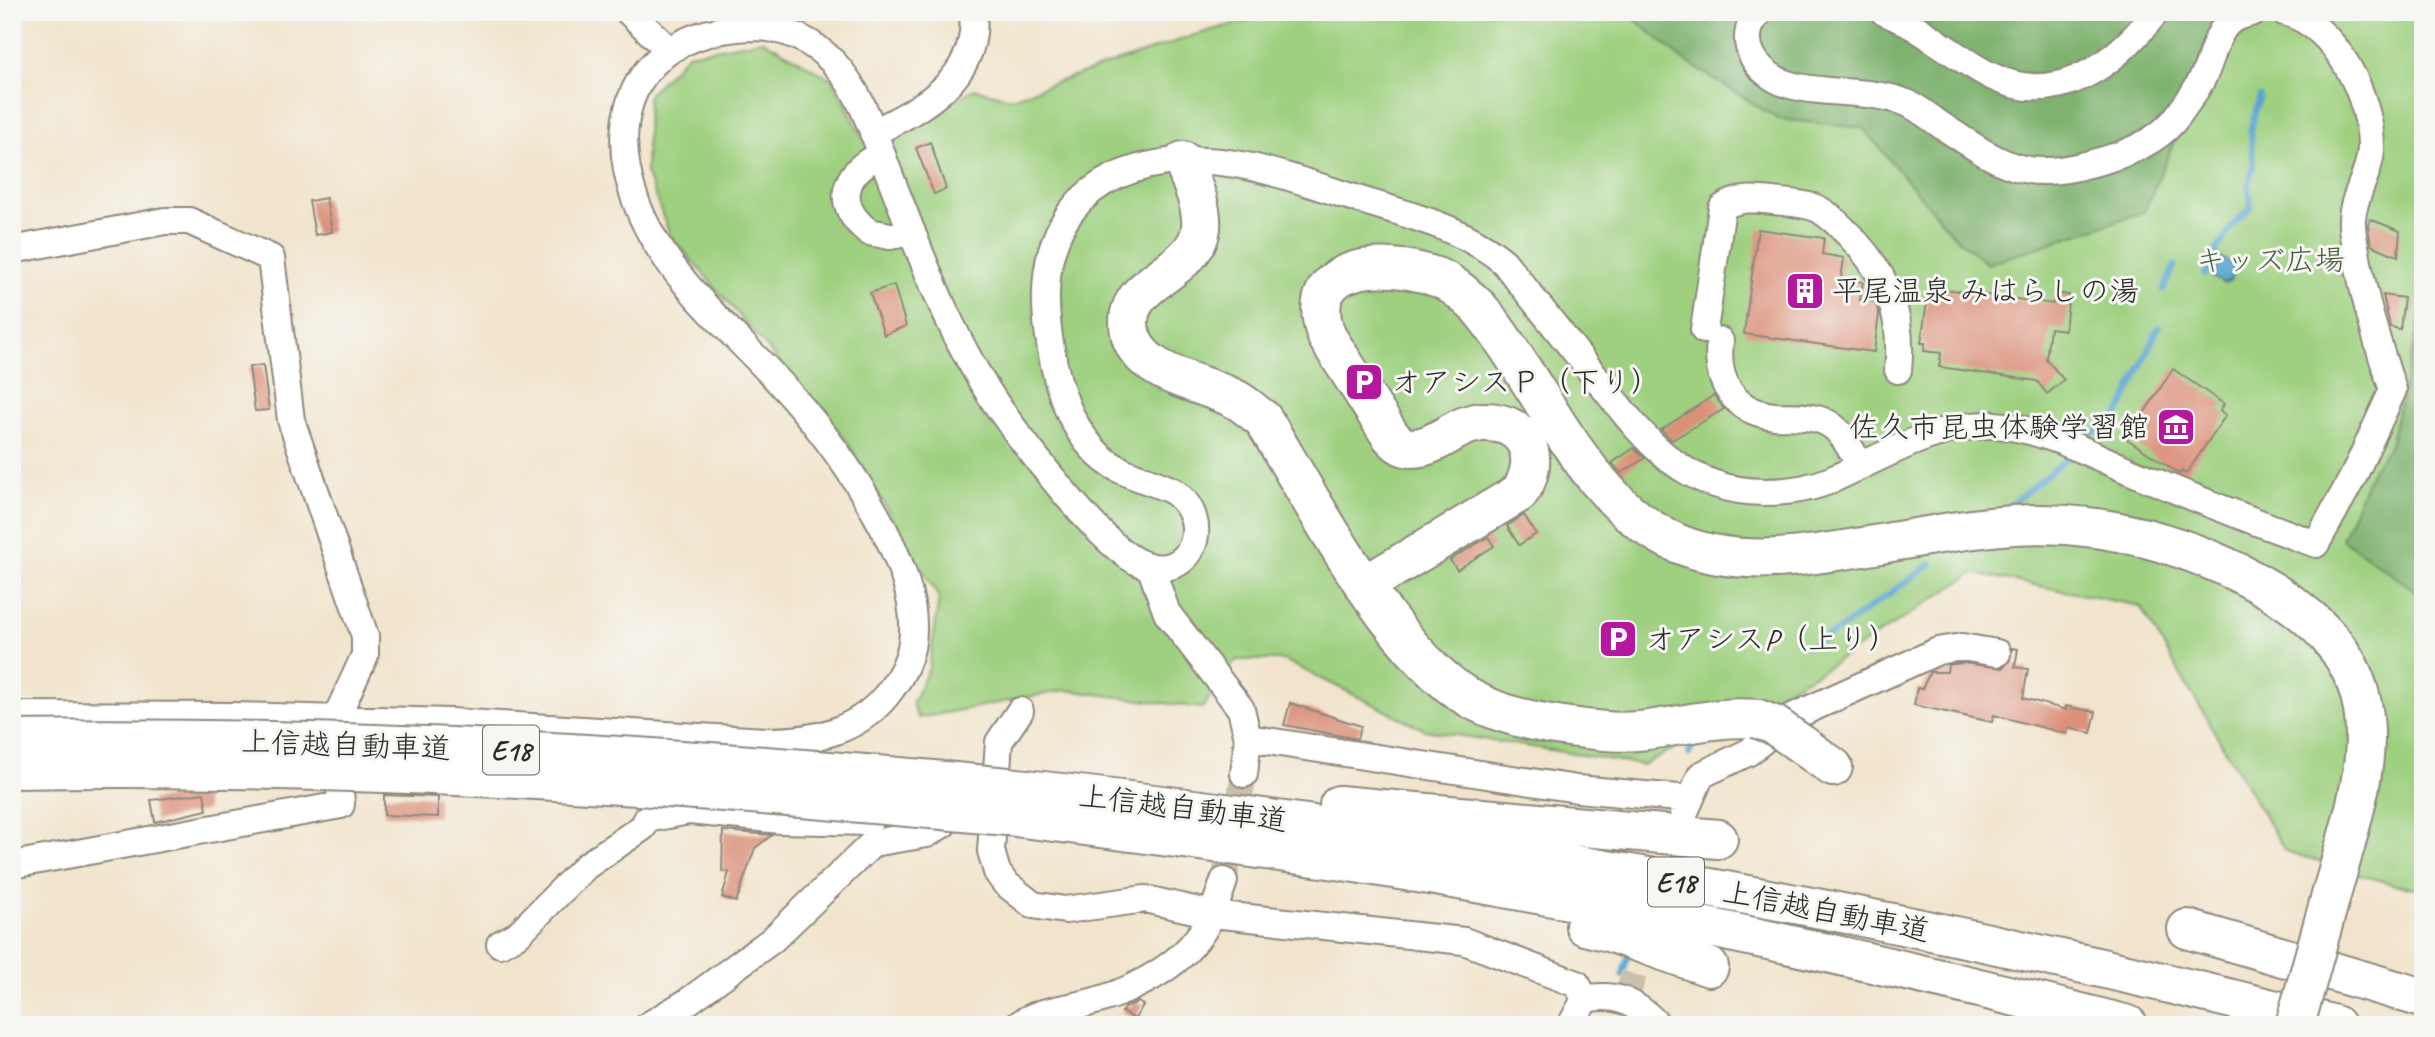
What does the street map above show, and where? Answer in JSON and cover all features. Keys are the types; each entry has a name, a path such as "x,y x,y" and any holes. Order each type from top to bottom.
{"highway":[{"path":"1183,161 1198,203 1201,229 1198,240 1184,258 1134,303 1129,324 1131,335 1143,355 1153,364 1237,400 1263,419 1389,621 1453,686 1490,707 1606,731 1636,731 1713,718 1758,719 1774,725 1833,767"},
{"path":"1365,585 1519,493 1532,472 1529,449 1521,437 1498,423 1464,425 1422,447 1400,445 1390,435 1327,337 1321,323 1320,298 1333,280 1366,270 1404,270 1437,277 1454,286 1479,308 1608,491 1637,520 1681,545 1740,559 1779,559 1952,531 2014,524 2058,524 2123,533 2180,548 2244,576 2279,596 2332,640 2354,676 2367,720 2358,797 2295,1025"},
{"name":"上信越自動車道","path":"12,740 270,742 506,750 747,764 1193,807 1336,827 1766,898 1985,942 2335,1025"},
{"name":"上信越自動車道","path":"12,769 272,772 507,780 746,793 1003,789 1187,839 1338,860 1632,912 1918,973 2128,1025"},
{"path":"1003,789 1250,798 1718,838"},
{"path":"1187,839 1609,932 1709,967"},
{"path":"2186,929 2423,998"}],"street":[{"path":"629,12 667,49"},
{"path":"912,232 890,236 869,232 856,219 851,209 847,192 851,175 867,161 877,144 954,79 970,50 973,12"},
{"path":"1759,12 1750,26 1748,43 1754,63 1771,79 1793,85 1886,96 1910,104 1979,150 2024,172 2061,172 2118,156 2159,136 2177,117 2202,79 2222,32 2230,21 2254,12"},
{"path":"1884,12 1907,21 1991,76 2026,88 2059,86 2096,70 2134,41 2156,12"},
{"path":"12,715 336,718 552,726 746,741 801,740 835,733 860,722 886,696 906,663 913,634 911,602 900,567 877,521 807,415 658,246 638,204 625,144 628,107 642,76 667,49 736,21 778,30 816,47 844,75 877,144 912,232 970,361 999,408 1098,530 1128,556 1150,566 1169,566 1184,557 1195,540 1194,517 1183,498 1173,491 1107,462 1094,450 1073,421 1053,362 1047,317 1046,273 1056,234 1065,217 1093,189 1128,172 1183,161 1230,162 1271,172 1450,231 1490,251 1504,262 1643,436 1686,472 1705,482 1727,489 1777,492 1829,481 1935,434 1974,426 2011,427 2047,436 2213,507 2316,544 2353,477 2393,390 2362,284 2352,219 2371,150 2367,116 2352,73 2328,40 2292,14 2284,12"},
{"path":"1860,466 1840,433 1824,421 1751,412 1732,398 1721,380 1712,336 1722,208 1730,201 1756,200 1814,207 1830,216 1869,256 1881,273 1892,297 1898,321 1898,370"},
{"path":"12,250 165,221 189,221 271,258 292,420 365,636 365,655 336,718 341,805 12,865"},
{"path":"1150,566 1167,613 1241,709 1248,738 1244,774"},
{"path":"1248,738 1687,807 1701,775 1749,752 1790,718 1938,652 1962,647 1997,653"},
{"path":"1020,711 999,742 1003,789 993,862 1005,883 1033,905 1065,910 1144,899 1212,914 1464,941 1577,984 1585,999"},
{"path":"649,1025 686,1003 772,940 873,843 884,839 916,837 1003,789"},
{"path":"500,944 517,934 604,851 643,827 646,819 690,811 936,828"},
{"path":"1018,1025 1044,1012 1088,1003 1129,989 1186,951 1212,914 1224,881"},
{"path":"1570,1025 1585,999 1605,995 1626,999 1658,1025"}],"green space":[{"name":"キッズ広場","path":"1281,12 2423,12 2423,890 2395,885 2285,851 2140,606 1974,573 1821,671 1643,765 1425,730 1284,660 1236,660 1202,708 1066,690 918,718 912,704 929,668 939,598 847,441 670,235 646,172 648,95 688,54 763,40 833,80 868,147 974,89 1011,98 1201,33"},
{"path":"1626,12 2230,12 2144,212 1987,264 1952,234 1863,128 1778,119 1682,59"},
{"path":"2423,306 2423,596 2342,539 2372,470 2390,445"}],"water":[{"path":"2216,255 2233,264 2235,271 2230,281 2223,283 2211,276 2213,271 2208,267"}],"building":[{"path":"930,142 946,189 934,194 916,148"},
{"path":"326,198 332,232 315,235 309,201"},
{"path":"2370,219 2400,231 2398,256 2371,245 2368,226"},
{"name":"平尾温泉 みはらしの湯","path":"1758,229 1824,238 1822,254 1844,258 1841,279 1863,282 1860,300 1875,302 1879,314 1874,352 1744,334"},
{"path":"894,285 906,326 884,335 870,293"},
{"path":"1929,287 2053,304 2055,293 2069,295 2065,330 2050,328 2046,359 2064,380 2047,394 2037,381 1939,367 1941,353 1924,351 1925,343 1921,343"},
{"path":"2383,295 2404,298 2400,329 2390,327"},
{"path":"263,365 269,410 255,411 249,367"},
{"name":"佐久市昆虫体験学習館","path":"2173,369 2224,404 2220,411 2226,415 2186,474 2182,471 2180,474 2127,439"},
{"path":"1714,395 1724,409 1672,440 1661,430"},
{"path":"1634,448 1645,458 1621,473 1612,463"},
{"path":"1524,515 1536,534 1519,545 1507,526"},
{"path":"1488,537 1494,546 1457,570 1450,560"},
{"path":"2012,648 2018,649 2015,667 2028,669 2023,698 2066,710 2066,706 2096,712 2091,733 2068,728 2067,734 1994,715 1992,722 1914,705 1917,688 1922,689 1930,672 1947,672 1948,665 1962,663 2002,668 2009,662"},
{"path":"1290,703 1361,726 1357,739 1284,725"},
{"path":"204,793 207,810 155,822 151,800"},
{"path":"384,795 438,797 438,817 384,815"},
{"path":"723,831 772,835 755,848 736,902 722,897 729,872 722,871"},
{"path":"1138,1002 1143,1005 1135,1019 1122,1012 1124,1008"}],"waterway":[{"path":"2205,274 2217,259 2216,251 2234,223 2251,208 2248,184 2254,166 2250,130 2260,96"},
{"path":"2163,290 2175,265"},
{"path":"2090,436 2118,416 2159,327"},
{"path":"2006,509 2066,459"},
{"path":"1808,647 1840,629 1931,564"},
{"path":"1689,754 1695,737"},
{"path":"1622,976 1628,956"}],"tunnel":[{"path":"1224,881 1244,774"},
{"path":"1626,999 1682,821"}],"place":[{"name":"平尾温泉 みはらしの湯","path":"1805,291"},
{"name":"オアシスＰ（下り）","path":"1364,382"},
{"name":"佐久市昆虫体験学習館","path":"2176,427"},
{"name":"オアシスP（上り）","path":"1618,639"}]}
